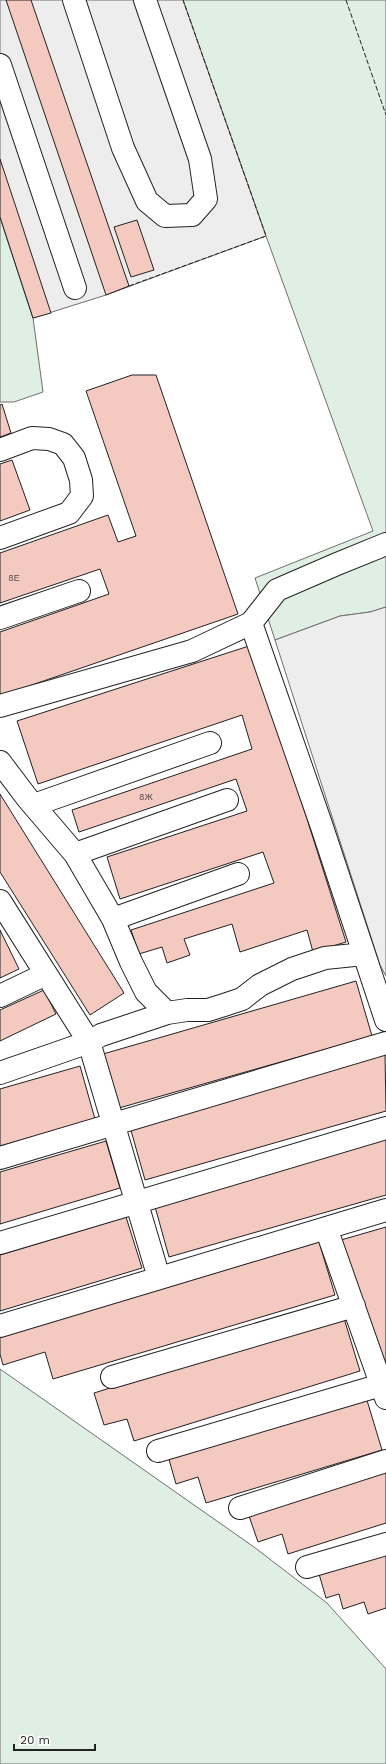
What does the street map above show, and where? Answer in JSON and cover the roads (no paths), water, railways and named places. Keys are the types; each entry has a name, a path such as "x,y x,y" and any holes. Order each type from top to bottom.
{"lane":[{"path":"74,0 123,148 147,202 165,216 192,215 206,199 200,159 145,0"},
{"path":"0,65 75,288"},
{"path":"0,450 32,438 48,439 63,444 74,458 82,480 82,496 69,513 0,538"},
{"path":"0,706 192,651 251,623 277,590 386,544"},
{"path":"0,618 79,591"},
{"path":"251,623 386,1020"},
{"path":"34,806 210,743"},
{"path":"0,762 34,806 75,854 113,919 131,962 146,992 166,1013"},
{"path":"75,854 227,800"},
{"path":"113,919 238,874"},
{"path":"1,904 90,1042 158,1278"},
{"path":"0,1073 90,1042 101,1035 166,1013 186,1010 208,1010 242,999 260,985 292,969 326,958 364,954"},
{"path":"0,996 46,974"},
{"path":"0,1158 386,1043"},
{"path":"0,1242 386,1128"},
{"path":"0,1326 386,1210"},
{"path":"158,1450 384,1392 326,1228"},
{"path":"112,1378 354,1306"},
{"path":"240,1508 386,1461"},
{"path":"307,1567 386,1544"}]}
